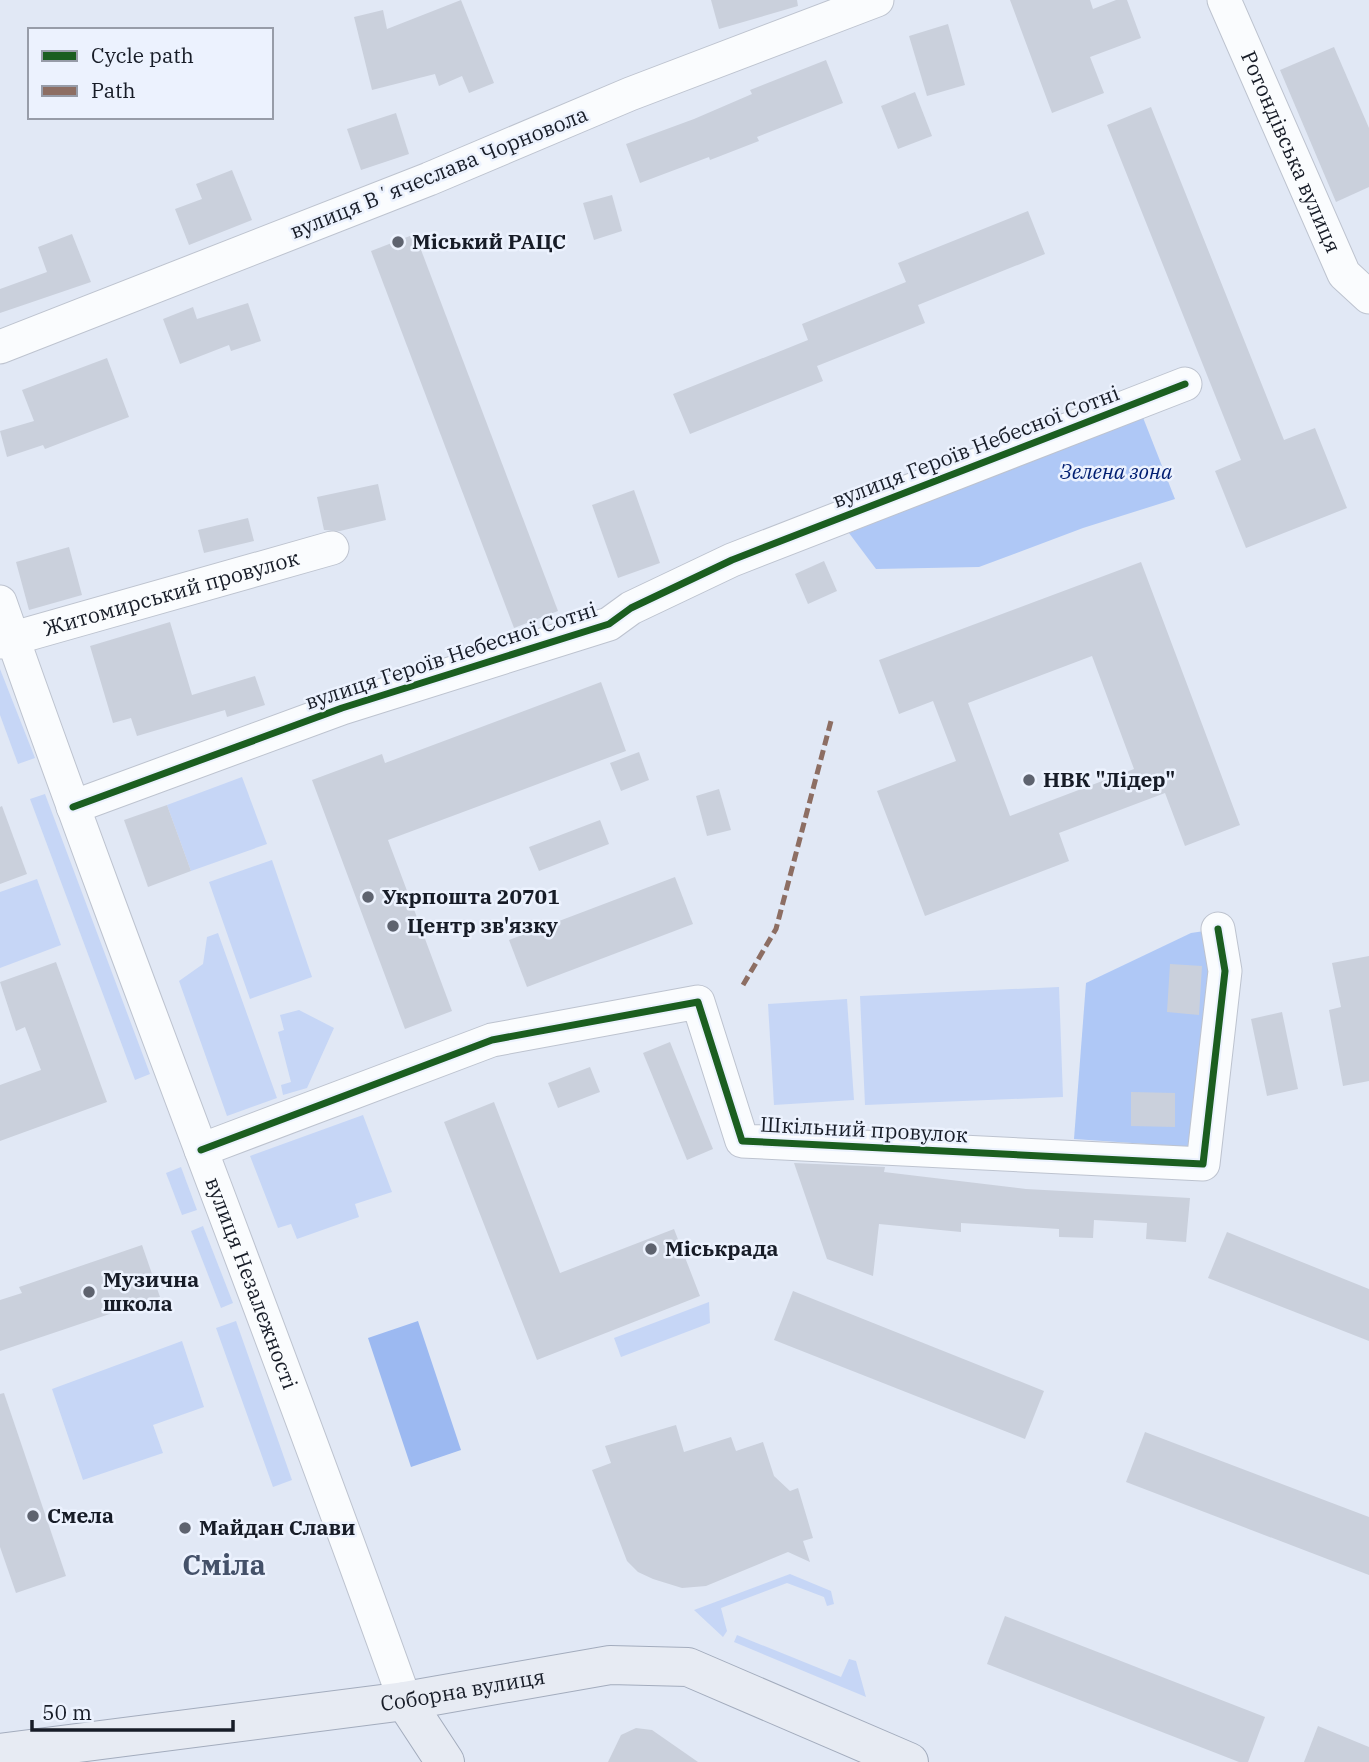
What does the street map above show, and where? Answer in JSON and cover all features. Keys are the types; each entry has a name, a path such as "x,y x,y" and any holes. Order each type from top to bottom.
{"main road":[{"name":"Соборна вулиця","path":"0,1753 405,1701 610,1665 688,1667 909,1762"},
{"name":"вулиця Незалежності","path":"405,1701 445,1762"}],"street":[{"name":"вулиця Вʼячеслава Чорновола","path":"0,347 429,179 630,94 877,0"},
{"name":"Ротондівська вулиця","path":"1224,0 1344,274 1369,297"},
{"name":"вулиця Героїв Небесної Сотні","path":"73,807 342,708 610,624 631,608 732,560 1185,384"},
{"name":"Житомирський провулок","path":"6,640 332,548"},
{"name":"вулиця Незалежності","path":"0,602 6,640 73,807 405,1701"},
{"name":"Шкільний провулок","path":"201,1150 492,1040 698,1002 742,1141 1203,1164 1225,971 1218,929"}],"shaded area":[{"path":"0,669 35,758 18,764 0,715"},
{"path":"242,777 267,844 191,871 167,805"},
{"path":"45,794 150,1074 135,1080 30,799"},
{"path":"272,860 312,977 250,999 209,882"},
{"path":"37,879 61,945 0,968 0,892"},
{"path":"218,933 277,1098 227,1116 179,981 203,964 207,937"},
{"path":"1059,987 1063,1097 865,1105 860,996"},
{"path":"847,999 854,1100 774,1105 768,1004"},
{"path":"299,1010 334,1028 307,1088 283,1095 281,1085 291,1082 278,1032 284,1030 280,1015"},
{"path":"363,1115 392,1192 355,1204 359,1217 297,1239 291,1224 278,1228 250,1156"},
{"path":"181,1167 197,1210 182,1215 166,1173"},
{"path":"203,1226 233,1303 221,1308 191,1231"},
{"path":"709,1302 710,1323 621,1357 614,1338"},
{"path":"236,1321 292,1480 273,1487 216,1328"},
{"path":"418,1321 461,1450 411,1467 368,1338"},
{"path":"182,1341 204,1407 153,1425 163,1453 83,1480 52,1389"},
{"path":"790,1574 831,1591 834,1604 827,1606 824,1597 787,1583 721,1608 727,1631 723,1637 694,1610"},
{"path":"737,1635 841,1677 849,1659 856,1661 866,1697 734,1642"}],"green space":[{"name":"Зелена зона","path":"1142,415 1175,499 1083,528 979,567 876,569 849,533"},
{"path":"1218,929 1205,1148 1074,1139 1086,983 1191,933"}],"building":[{"path":"461,0 494,83 469,93 462,76 439,86 435,74 372,90 354,17 383,10 387,29"},
{"path":"711,0 797,0 798,6 719,29"},
{"path":"1010,0 1090,0 1093,9 1116,0 1127,0 1141,38 1090,57 1104,93 1052,113"},
{"path":"948,24 965,85 927,96 909,36"},
{"path":"1334,47 1369,128 1369,187 1336,202 1280,70"},
{"path":"826,60 843,103 757,137 759,141 640,183 626,144 694,119 752,94 750,90"},
{"path":"915,92 932,136 898,149 881,106"},
{"path":"1151,107 1284,440 1315,428 1347,508 1246,548 1215,471 1241,460 1107,125"},
{"path":"396,113 409,154 361,170 347,129"},
{"path":"232,170 252,220 189,245 175,209 202,199 196,184"},
{"path":"612,195 622,231 594,240 583,203"},
{"path":"1028,211 1045,254 918,305 925,323 817,366 823,381 690,434 673,394 808,340 802,324 906,282 898,263"},
{"path":"72,234 91,282 0,313 0,289 47,272 38,247"},
{"path":"415,234 558,611 514,628 371,251"},
{"path":"248,303 261,341 231,351 229,345 180,364 163,319 193,307 197,319"},
{"path":"107,358 129,417 45,449 43,445 7,457 0,431 34,421 22,390"},
{"path":"378,484 386,520 340,531 324,530 317,497"},
{"path":"634,490 660,563 618,578 592,505"},
{"path":"248,518 254,541 204,553 198,530"},
{"path":"69,547 82,595 29,610 16,562"},
{"path":"824,561 837,591 808,604 795,574"},
{"path":"1141,562 1240,825 1185,846 1165,793 1059,833 1069,861 925,916 877,791 956,761 933,701 899,714 879,660","holes":["1092,656 1134,769 1010,816 968,703"]},
{"path":"170,622 192,695 255,676 265,705 227,717 225,710 137,736 131,718 113,723 90,646"},
{"name":"Центр зв'язку","path":"601,682 626,751 388,840 452,1011 405,1029 312,780 382,754 385,763"},
{"path":"639,752 649,780 621,791 610,763"},
{"path":"719,789 731,830 707,836 696,796"},
{"path":"167,805 191,871 148,887 124,820"},
{"path":"2,806 27,874 0,884 0,807"},
{"path":"600,820 609,844 539,871 529,847"},
{"path":"675,877 693,924 527,987 509,940"},
{"path":"1369,956 1369,1081 1343,1086 1329,1010 1341,1007 1332,963"},
{"path":"56,962 107,1102 0,1141 0,1085 41,1070 25,1027 16,1031 0,982"},
{"path":"1170,964 1202,966 1199,1015 1167,1012"},
{"path":"1282,1012 1298,1089 1267,1096 1251,1019"},
{"path":"670,1042 713,1149 687,1160 643,1053"},
{"path":"590,1067 600,1092 558,1108 548,1083"},
{"path":"1131,1092 1175,1093 1175,1127 1131,1126"},
{"name":"Міськрада","path":"494,1102 560,1273 674,1229 700,1296 537,1360 444,1122"},
{"path":"794,1163 885,1167 884,1172 1026,1189 1190,1198 1186,1242 1146,1239 1147,1223 1094,1220 1093,1238 1059,1237 1059,1229 961,1223 961,1232 879,1224 873,1276 827,1259"},
{"path":"1227,1232 1369,1289 1369,1341 1208,1278"},
{"name":"Музична школа","path":"142,1245 160,1297 0,1351 0,1300 22,1293 19,1287"},
{"path":"793,1291 1044,1391 1025,1439 774,1340"},
{"path":"4,1393 66,1576 16,1593 0,1547 0,1394"},
{"path":"676,1425 684,1452 731,1437 736,1451 763,1442 774,1476 790,1491 798,1488 813,1538 803,1541 810,1562 788,1552 706,1586 682,1588 638,1572 627,1561 592,1470 611,1463 605,1446"},
{"path":"1145,1432 1369,1517 1369,1575 1126,1482"},
{"path":"1005,1616 1265,1717 1248,1762 1239,1762 987,1664"},
{"path":"1318,1726 1369,1747 1369,1762 1304,1762"},
{"path":"636,1728 652,1730 698,1762 608,1762 621,1735"}],"marked path":[{"path":"743,985 776,929 831,721"}],"cycle path":[{"path":"73,807 342,708 609,624 631,608 732,560 1185,384"},
{"path":"201,1150 492,1040 698,1002 742,1141 1203,1164 1225,971 1218,929"}],"place":[{"name":"Міський РАЦС","path":"398,242"},
{"name":"НВК \"Лідер\"","path":"1029,780"},
{"name":"Укрпошта 20701","path":"368,897"},
{"name":"Центр зв'язку","path":"393,926"},
{"name":"Міськрада","path":"651,1249"},
{"name":"Музична школа","path":"89,1292"},
{"name":"Смела","path":"33,1516"},
{"name":"Майдан Слави","path":"185,1528"}],"district":[{"name":"Сміла","path":"224,1565"}]}
